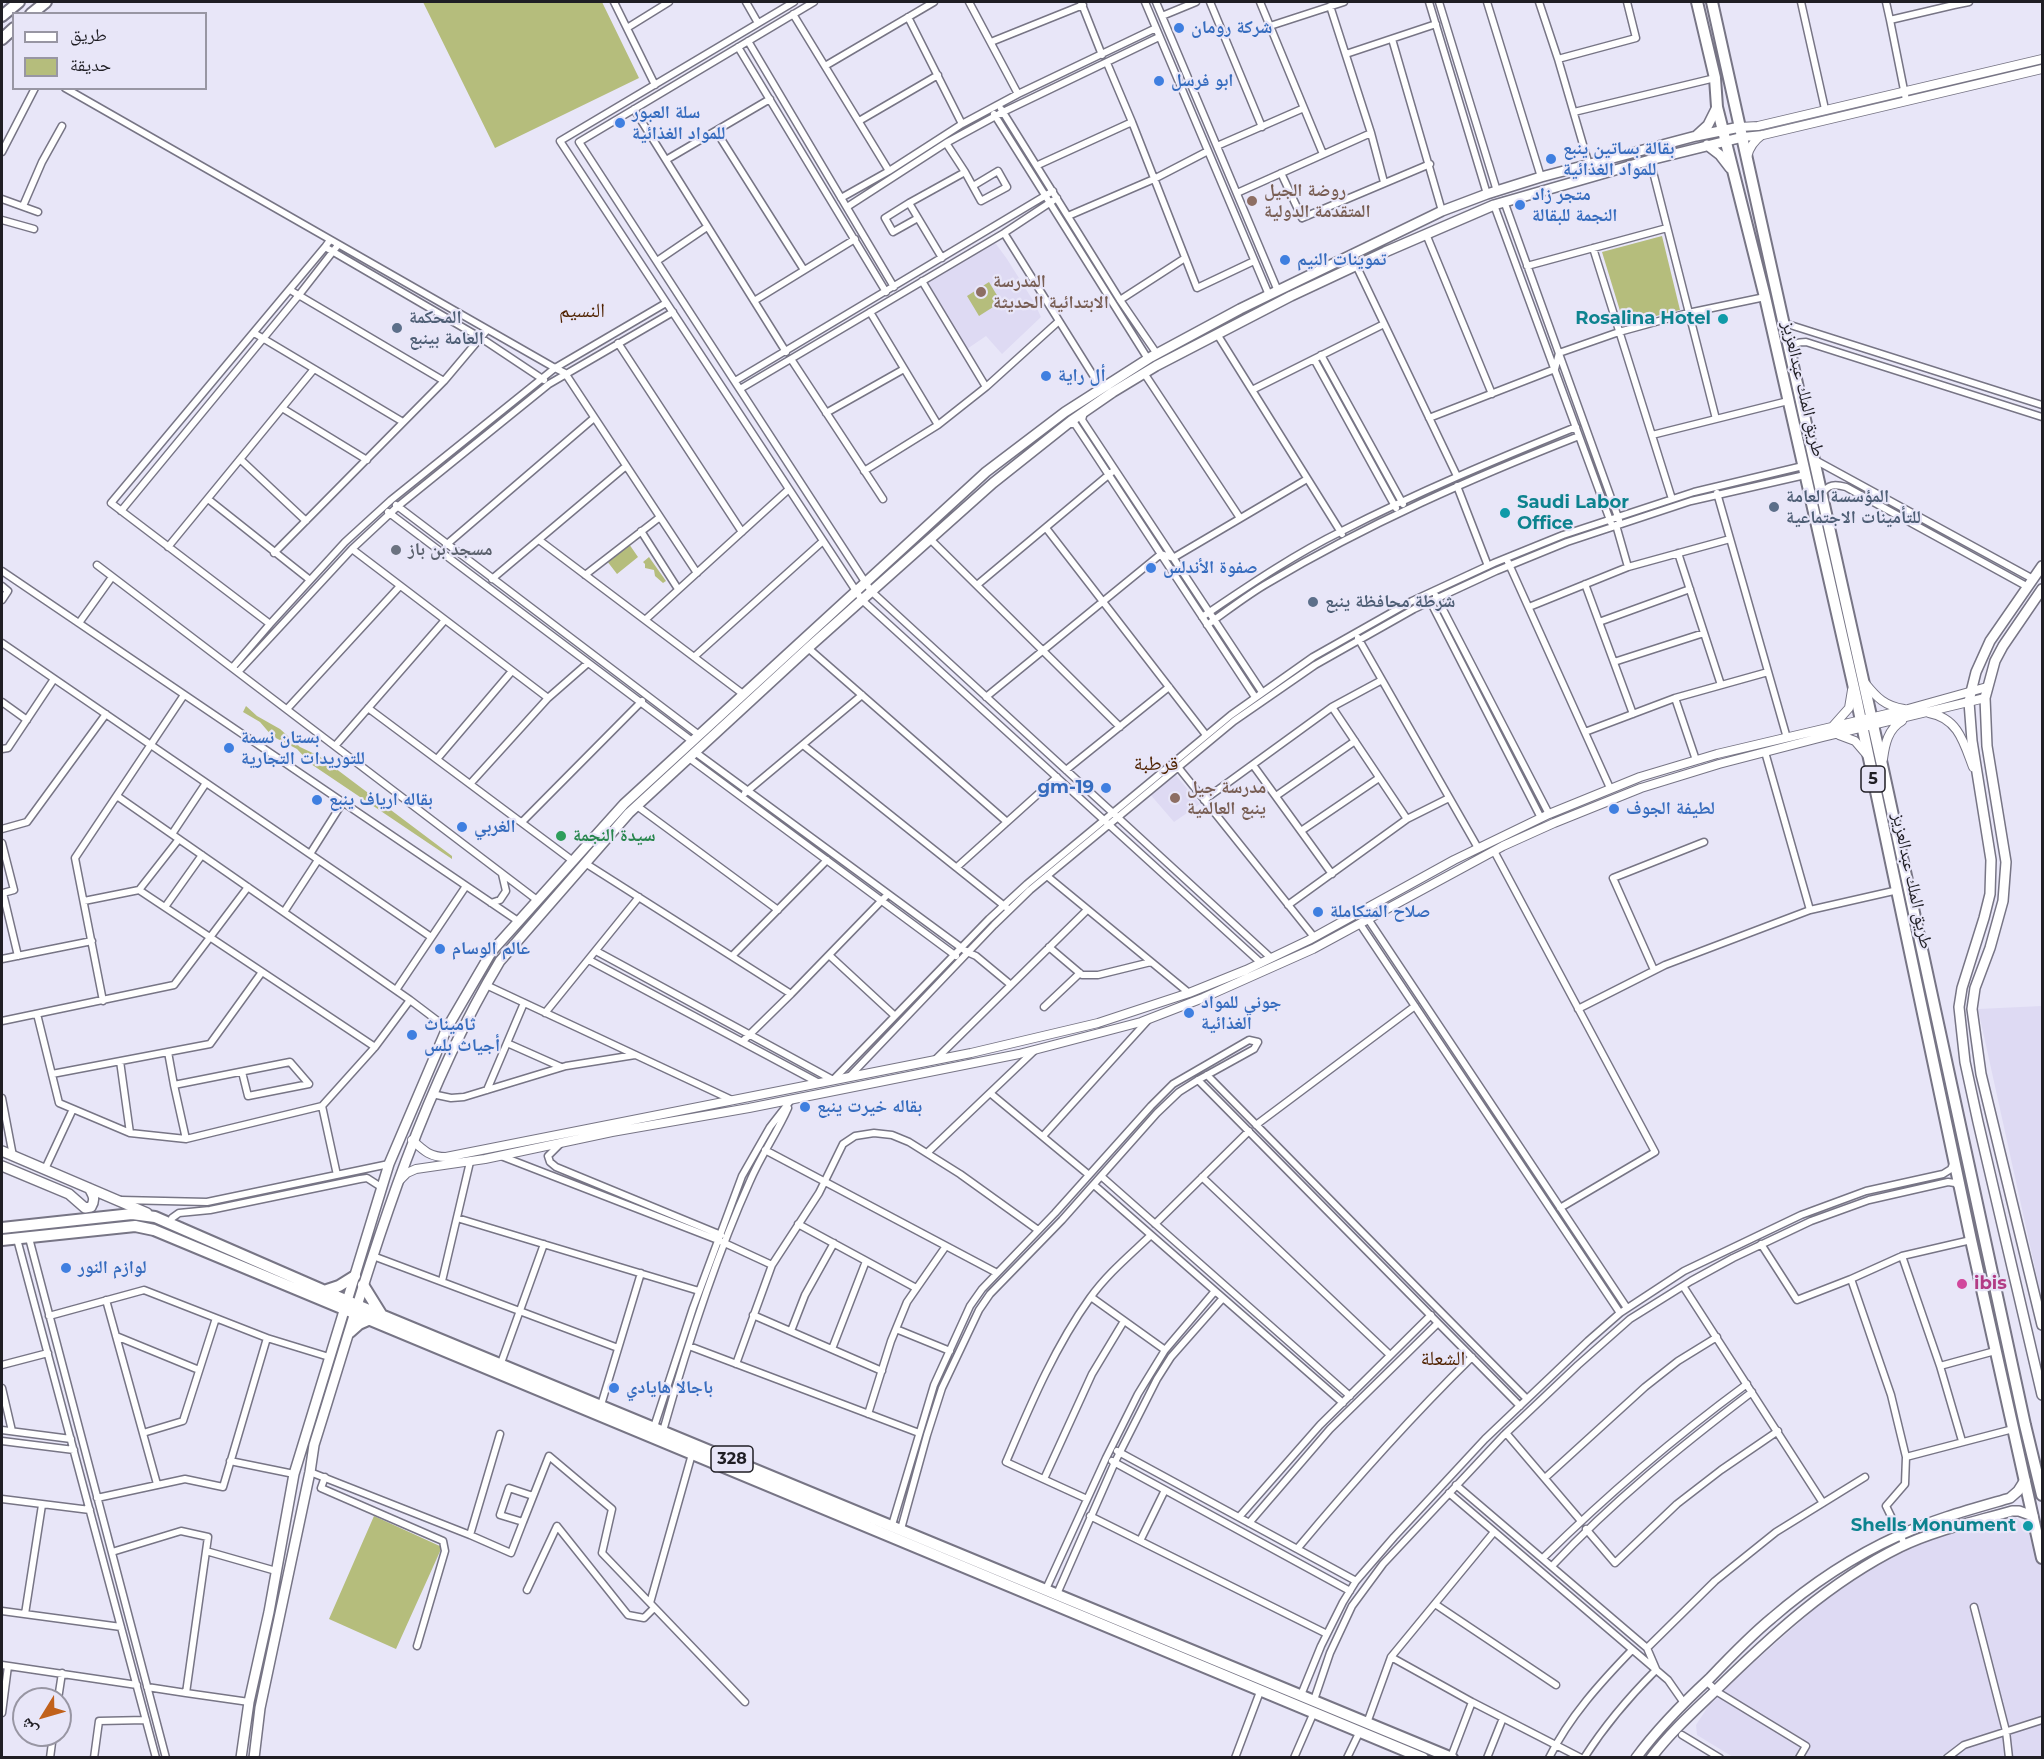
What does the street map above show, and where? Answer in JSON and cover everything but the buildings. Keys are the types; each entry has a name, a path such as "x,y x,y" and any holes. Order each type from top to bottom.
{"main road":[{"path":"2,16 19,2"},
{"path":"34,12 46,2"},
{"name":"طريق الملك عبدالعزيز","path":"1697,2 1715,78 1717,106 1765,297 1804,470 1858,682"},
{"name":"طريق الملك عبدالعزيز","path":"1712,2 1822,495 1867,723 1883,770 2025,1425 2043,1495"},
{"path":"1696,135 1708,125 1717,106"},
{"path":"254,1758 260,1708 314,1444 350,1332 350,1307 355,1276 389,1164 447,1028 492,951 624,804 986,472 1065,412 1148,359 1269,295 1442,211 1497,190 1696,135 1724,135 1742,132"},
{"path":"241,1758 249,1702 294,1474 329,1356 350,1307 363,1285 412,1140 432,1094 500,961 637,806 808,648 993,483 1066,424 1144,374 1217,334 1356,266 1499,203 1707,145 1724,135"},
{"path":"1707,145 1725,160 1733,173"},
{"path":"2043,566 1990,641 1976,672 1969,702 1977,780 1991,860 1990,894 1962,988 1959,1006 1965,1062 2043,1395"},
{"path":"2043,589 1995,661 1985,698 1987,746 2006,862 2003,901 1976,988 1972,1009 1981,1074 2043,1325"},
{"name":"طريق الملك عبدالعزيز","path":"1867,723 1868,756 1995,1351 2043,1558"},
{"path":"2,1151 155,1217"},
{"path":"2,1166 69,1194 85,1208 94,1202 95,1197 89,1188"},
{"name":"328","path":"2,1228 132,1214 155,1217 327,1290 350,1307 382,1314 501,1363 1301,1695 1314,1706 1363,1727 1452,1757"},
{"path":"2,1240 135,1226 154,1230 350,1307 368,1320 1261,1689 1314,1706"},
{"path":"327,1290 355,1276"},
{"path":"363,1285 382,1314"},
{"path":"350,1332 368,1320"},
{"path":"1636,1758 1652,1736 1706,1681 1772,1617 1807,1591 1873,1548 1900,1534 1947,1516 2010,1498 2025,1480"},
{"path":"1651,1758 1669,1736 1715,1690 1781,1628 1815,1601 1879,1558 1905,1545 1951,1528 2012,1511 2033,1516"},
{"path":"1363,1727 1415,1756"}],"street":[{"path":"614,2 655,85"},
{"path":"627,28 669,2"},
{"path":"746,2 758,23"},
{"path":"794,2 560,141 862,600 1261,963"},
{"path":"579,142 814,2"},
{"path":"825,66 934,2"},
{"path":"969,2 1018,94"},
{"path":"1144,2 1269,295"},
{"path":"1156,2 1278,291"},
{"path":"1162,16 1196,2"},
{"path":"1210,2 1262,126"},
{"path":"1260,2 1323,154"},
{"path":"1270,26 1344,2"},
{"path":"1429,2 1487,194"},
{"path":"1439,2 1497,190"},
{"path":"1487,2 1541,177"},
{"path":"1539,2 1589,165"},
{"path":"1558,59 1636,38 1627,2"},
{"path":"1801,2 1825,109"},
{"path":"1886,2 1906,100"},
{"path":"1890,20 1953,3 1970,2"},
{"path":"991,42 1082,3 1102,55"},
{"path":"1330,6 1384,182"},
{"path":"793,14 889,171"},
{"path":"908,17 962,124"},
{"path":"1346,54 1436,24"},
{"path":"841,198 889,171 962,124 1018,94 1156,28"},
{"path":"2,49 8,33"},
{"path":"847,207 946,143 1003,112 1159,37"},
{"path":"1392,39 1442,211"},
{"path":"748,41 894,287"},
{"path":"738,47 886,292"},
{"path":"1742,132 1825,109 2043,59"},
{"path":"1107,63 1197,288 1254,261"},
{"path":"1742,132 1763,135 2043,69"},
{"path":"859,121 938,75"},
{"path":"1574,112 1715,78"},
{"path":"2,152 33,90"},
{"path":"68,90 565,373 697,573"},
{"path":"666,160 770,99"},
{"path":"999,105 1120,300 1157,354"},
{"path":"1217,146 1304,108"},
{"path":"634,109 786,352"},
{"path":"991,109 1148,359"},
{"path":"1737,113 1746,123 1758,126"},
{"path":"1038,165 1132,122"},
{"path":"23,206 42,162 62,126"},
{"path":"716,131 804,270"},
{"path":"573,133 871,591 1271,958"},
{"path":"1237,194 1371,134"},
{"path":"1747,158 1752,146 1763,135"},
{"path":"946,143 981,201 1007,187 998,171 973,186"},
{"path":"1068,216 1154,179 1208,151"},
{"path":"1650,160 1716,419"},
{"path":"1281,173 1302,219 1430,164"},
{"path":"918,218 893,231 885,218 965,172"},
{"path":"735,381 1053,191"},
{"path":"740,389 1004,233 1057,198"},
{"path":"2,199 38,212"},
{"path":"909,203 942,258"},
{"path":"1499,203 1527,266 1559,353 1628,567"},
{"path":"1499,203 1579,436 1615,522"},
{"path":"2,220 34,230"},
{"path":"657,261 707,227"},
{"path":"1527,266 1667,228"},
{"path":"1004,233 1101,388"},
{"path":"1426,234 1492,394"},
{"path":"754,301 855,239"},
{"path":"270,624 111,503 330,240"},
{"path":"121,511 338,245"},
{"path":"325,247 481,338 549,384"},
{"path":"1593,248 1672,499"},
{"path":"1120,300 1185,258"},
{"path":"1356,266 1457,476"},
{"path":"922,281 986,387"},
{"path":"290,290 444,381"},
{"path":"1559,353 1619,332 1688,313 1765,297"},
{"path":"236,669 270,624 310,580 345,542 391,500 555,368 666,303"},
{"path":"236,669 352,549 397,507 549,384 673,312"},
{"path":"870,312 938,425"},
{"path":"864,471 938,425 986,387 1059,321"},
{"path":"1784,323 2043,405"},
{"path":"1252,390 1384,324"},
{"path":"274,553 444,381 487,330"},
{"path":"254,333 404,422"},
{"path":"1217,334 1346,540"},
{"path":"1814,344 1811,337 1818,334"},
{"path":"1790,351 1794,344 1799,342 1814,344 2043,417"},
{"path":"618,343 742,532"},
{"path":"1555,369 1559,353"},
{"path":"1322,355 1402,502 1402,512"},
{"path":"791,359 883,499"},
{"path":"1314,359 1395,505 1402,512"},
{"path":"168,547 314,369"},
{"path":"826,413 904,369"},
{"path":"1429,418 1555,369"},
{"path":"1144,374 1240,518"},
{"path":"1964,392 1967,381"},
{"path":"1652,435 1788,401"},
{"path":"282,408 367,460"},
{"path":"1084,412 1082,420 1161,554 1255,697"},
{"path":"446,544 594,418"},
{"path":"1066,424 1075,424 1112,472 1263,692"},
{"path":"1202,617 1263,576 1340,531 1457,476 1576,427"},
{"path":"1207,625 1265,584 1346,540 1457,486 1579,436"},
{"path":"240,459 306,521"},
{"path":"1814,459 2030,583"},
{"path":"492,579 626,466"},
{"path":"1615,522 1804,470"},
{"path":"1114,814 1178,767 1234,721 1315,665 1359,639 1508,562 1672,499 1715,487 1804,470"},
{"path":"977,585 1112,472"},
{"path":"1161,554 1173,558 1307,478"},
{"path":"1822,495 1831,485 1846,486 2030,583"},
{"path":"1457,486 1488,566"},
{"path":"1715,487 1787,738"},
{"path":"645,620 789,489"},
{"path":"208,499 310,580"},
{"path":"391,500 397,507 646,696 695,738"},
{"path":"383,507 588,663 695,738"},
{"path":"585,575 660,517"},
{"path":"1046,528 1206,735"},
{"path":"641,531 678,590"},
{"path":"1528,607 1628,567 1730,538"},
{"path":"930,539 1120,727"},
{"path":"539,540 743,694"},
{"path":"694,657 823,541"},
{"path":"352,549 548,698"},
{"path":"1678,553 1721,685"},
{"path":"986,697 1161,554"},
{"path":"1007,908 1047,876 1114,814 1206,735 1255,697 1313,657 1355,632 1488,566 1508,562"},
{"path":"1508,562 1610,788"},
{"path":"97,565 537,900"},
{"path":"2,572 518,921"},
{"path":"79,623 112,577"},
{"path":"1585,584 1634,714"},
{"path":"2,586 8,591 2,600"},
{"path":"287,709 400,586"},
{"path":"1599,622 1690,589"},
{"path":"1434,591 1545,816"},
{"path":"1427,595 1545,816"},
{"path":"335,746 445,620"},
{"path":"1355,632 1478,848"},
{"path":"1614,662 1704,633"},
{"path":"2,643 431,937"},
{"path":"808,648 1007,822"},
{"path":"470,784 548,698 588,663"},
{"path":"436,759 512,671"},
{"path":"1585,732 1675,698 1768,672"},
{"path":"2,749 8,748 54,679"},
{"path":"1204,800 1332,707 1382,680"},
{"path":"1833,731 1849,708 1858,682 1882,702 1908,713 1928,713 1985,698"},
{"path":"1066,770 1169,687"},
{"path":"397,1183 407,1173 416,1169 470,1162 612,1132 791,1100 1036,1050 1149,1019 1203,998 1313,949 1494,851 1554,823 1641,788 1833,731 1908,713 1987,687"},
{"path":"103,1001 75,858 184,695"},
{"path":"741,796 862,695"},
{"path":"522,822 646,696"},
{"path":"1675,698 1696,760"},
{"path":"2,702 27,720"},
{"path":"1332,707 1407,819"},
{"path":"368,708 573,861"},
{"path":"1883,770 1885,746 1889,734 1908,713"},
{"path":"1928,713 1948,720 1960,734 1977,780"},
{"path":"2,829 27,822 106,714"},
{"path":"412,1140 427,1154 434,1157 446,1157 935,1060 1098,1023 1189,993 1261,963 1314,937 1478,848 1545,816 1640,777 1696,760 1787,738 1833,731 1855,741 1868,756"},
{"path":"1276,796 1355,741"},
{"path":"803,744 1007,908"},
{"path":"1766,752 1810,910"},
{"path":"692,755 747,791 964,950 976,956 1011,985"},
{"path":"692,755 741,796 957,957"},
{"path":"1253,765 1332,874"},
{"path":"1178,767 1314,937"},
{"path":"957,867 1057,777"},
{"path":"1301,831 1379,778"},
{"path":"172,834 206,783"},
{"path":"117,795 447,1028"},
{"path":"1288,905 1407,819 1449,798"},
{"path":"310,854 343,802"},
{"path":"637,806 778,910"},
{"path":"833,1080 895,1016 1007,908 1106,822"},
{"path":"84,901 139,890 179,839"},
{"path":"1654,970 1613,878 1704,842"},
{"path":"2,843 14,890 3,893 18,956"},
{"path":"1494,851 1655,1152 1560,1208"},
{"path":"165,907 202,855"},
{"path":"284,912 318,860"},
{"path":"732,956 827,860"},
{"path":"585,863 791,994"},
{"path":"491,903 500,900 506,891 502,874"},
{"path":"1047,876 1189,993"},
{"path":"396,990 466,886"},
{"path":"2,1021 174,985 248,887"},
{"path":"139,890 375,1047"},
{"path":"1578,1009 1654,970 1810,910 1898,890"},
{"path":"742,1042 888,894"},
{"path":"545,1013 639,897"},
{"path":"935,1060 1087,910"},
{"path":"1368,919 1627,1308"},
{"path":"1360,924 1620,1313"},
{"path":"2,959 92,942"},
{"path":"1049,948 1082,975 1098,975 1151,962"},
{"path":"596,951 833,1080"},
{"path":"829,955 895,1016"},
{"path":"848,1077 957,957"},
{"path":"588,960 819,1083"},
{"path":"52,1074 210,1044 262,972"},
{"path":"1044,1007 1080,973"},
{"path":"486,985 732,1100"},
{"path":"37,1014 59,1103 130,1132 186,1139 322,1106 375,1047 410,1000"},
{"path":"487,1090 524,1003"},
{"path":"1256,1125 1415,1006"},
{"path":"1042,1136 1149,1019"},
{"path":"1249,1040 1258,1042 1254,1049 1179,1092 990,1294 979,1310 942,1388 896,1527 919,1433 934,1385 970,1306 997,1273 1173,1084 1249,1040"},
{"path":"507,1043 562,1067"},
{"path":"927,1153 1036,1050"},
{"path":"168,1052 186,1139"},
{"path":"432,1094 451,1098 487,1090 562,1067 636,1055"},
{"path":"120,1061 130,1132"},
{"path":"174,1085 290,1062 309,1084 248,1096 243,1072"},
{"path":"1207,1075 1527,1399"},
{"path":"1198,1080 1520,1406"},
{"path":"990,1094 1089,1174"},
{"path":"2,1098 13,1156"},
{"path":"659,1429 699,1291 721,1239 765,1150 779,1128 791,1100"},
{"path":"659,1429 689,1346 742,1176 770,1127 791,1100"},
{"path":"322,1106 337,1175"},
{"path":"45,1169 73,1109"},
{"path":"1155,1224 1249,1131"},
{"path":"736,1364 772,1265 819,1193 843,1144 855,1136 874,1133 892,1135 909,1142 1038,1230"},
{"path":"560,1144 548,1156 550,1162 556,1167 721,1239 772,1265"},
{"path":"765,1150 997,1273"},
{"path":"501,1156 721,1239"},
{"path":"1301,1695 1327,1634 1356,1581 1485,1439 1620,1313 1684,1271 1776,1226 1835,1201 1866,1191 1943,1174 1951,1169 1954,1161"},
{"path":"442,1281 470,1162"},
{"path":"116,1200 207,1202 389,1164"},
{"path":"1101,1176 1350,1396"},
{"path":"170,1223 172,1218 179,1213 210,1210 360,1179 367,1178 381,1187"},
{"path":"1202,1178 1390,1355"},
{"path":"1294,1758 1314,1706 1330,1653 1363,1589 1397,1548 1506,1433 1618,1329 1683,1286 1761,1244 1811,1221 1869,1200 1948,1182 1955,1183 1960,1188"},
{"path":"1094,1185 1343,1403"},
{"path":"71,1221 78,1214 79,1204"},
{"path":"457,1218 699,1291"},
{"path":"798,1224 916,1288"},
{"path":"1087,1499 1006,1462 1038,1388 1065,1338 1091,1297 1151,1235"},
{"path":"29,1238 166,1758"},
{"path":"17,1239 156,1758"},
{"path":"1761,1244 1797,1300 1902,1256 1971,1240"},
{"path":"791,1331 804,1295 834,1243"},
{"path":"501,1363 544,1244"},
{"path":"868,1414 907,1302 946,1245"},
{"path":"373,1256 618,1348"},
{"path":"1902,1256 1940,1366 1962,1441"},
{"path":"832,1349 867,1261"},
{"path":"601,1405 641,1273"},
{"path":"1851,1278 1891,1395 1906,1457 1905,1484 1886,1506 1905,1545"},
{"path":"1683,1286 1823,1503"},
{"path":"50,1316 144,1290 267,1338 329,1356"},
{"path":"1052,1592 1087,1499 1138,1394 1165,1350 1215,1291"},
{"path":"1091,1297 1165,1350"},
{"path":"1052,1592 1157,1379 1171,1357 1223,1298"},
{"path":"106,1300 157,1484"},
{"path":"753,1315 882,1371"},
{"path":"1239,1517 1320,1425 1431,1315"},
{"path":"143,1433 183,1422 216,1318"},
{"path":"1044,1479 1092,1374 1124,1321"},
{"path":"1249,1523 1330,1429 1438,1323"},
{"path":"896,1329 950,1351"},
{"path":"116,1336 200,1370"},
{"path":"1545,1479 1653,1380 1717,1337"},
{"path":"97,1498 185,1479 223,1487 267,1338"},
{"path":"689,1346 919,1433"},
{"path":"1940,1366 1995,1351"},
{"path":"2,1365 48,1353"},
{"path":"1296,1549 1370,1462 1472,1357"},
{"path":"1543,1558 1581,1521 1677,1437 1747,1384"},
{"path":"2,1388 12,1431"},
{"path":"1552,1566 1586,1529 1684,1444 1752,1392"},
{"path":"1906,1457 2013,1429"},
{"path":"2,1430 71,1439"},
{"path":"1586,1529 1615,1563 1677,1504 1778,1431"},
{"path":"1506,1433 1581,1521"},
{"path":"470,1535 500,1434"},
{"path":"2,1441 74,1450"},
{"path":"1111,1448 1356,1581"},
{"path":"527,1590 557,1526 628,1615 644,1618 652,1606 692,1454"},
{"path":"310,1472 511,1552 549,1456 612,1509 602,1553 745,1702"},
{"path":"1106,1458 1350,1591"},
{"path":"230,1461 294,1474"},
{"path":"325,1477 321,1488 443,1540 445,1551 417,1646"},
{"path":"1647,1648 1715,1581 1776,1532 1865,1477"},
{"path":"1456,1485 1647,1648 1656,1670"},
{"path":"523,1522 500,1515 509,1488 533,1496"},
{"path":"1140,1541 1166,1490"},
{"path":"1449,1493 1668,1680 1684,1703"},
{"path":"2,1499 90,1510"},
{"path":"25,1614 42,1505"},
{"path":"1090,1516 1327,1634"},
{"path":"112,1552 181,1531 208,1537 186,1693"},
{"path":"1347,1758 1363,1727 1391,1657 1494,1532"},
{"path":"206,1551 276,1571"},
{"path":"1435,1604 1556,1686"},
{"path":"1974,1607 2006,1731 2009,1758"},
{"path":"2,1611 121,1627"},
{"path":"1549,1758 1555,1745 1584,1704 1632,1650"},
{"path":"1391,1657 1472,1702 1583,1758 1628,1698 1656,1670"},
{"path":"2,1713 5,1665 136,1685"},
{"path":"60,1687 62,1673"},
{"path":"1706,1681 1715,1690 1806,1746 1799,1758"},
{"path":"147,1687 249,1702"},
{"path":"1235,1758 1261,1689"},
{"path":"1452,1757 1472,1702"},
{"path":"1487,1758 1503,1718"},
{"path":"1947,1758 1964,1745 2043,1719"},
{"path":"93,1758 99,1721 146,1720"},
{"path":"1682,1734 1720,1758"}],"shaded area":[{"name":"المدرسة الابتدائية الحديثة","path":"991,243 996,244 1007,259 1041,317 1002,354 986,336 967,349 928,283 946,272 945,269"},
{"name":"مدرسة جيل ينبع العالمية","path":"1174,773 1200,804 1174,822 1149,793"},
{"path":"2042,1006 2042,1300 1978,1009"},
{"path":"2009,1511 2037,1537 2042,1559 2042,1757 1733,1757 1697,1735 1696,1725 1713,1699 1849,1578 1911,1541"}],"green space":[{"path":"423,2 602,2 639,78 495,148"},
{"path":"1662,236 1680,310 1624,324 1602,252"},
{"path":"989,282 1001,302 979,316 967,296"},
{"path":"629,544 638,557 617,574 607,561"},
{"path":"649,557 666,581 663,583 655,576 654,570 645,568 643,562"},
{"path":"246,706 257,716 280,729 300,747 319,756 452,856 452,859 311,764 297,749 272,736 260,722 243,712"},
{"path":"374,1516 442,1547 396,1649 329,1619"}],"place":[{"name":"شركة رومان","path":"1179,28"},
{"name":"ابو فرسل","path":"1159,81"},
{"name":"سلة العبور للمواد الغذائية","path":"620,123"},
{"name":"بقالة بساتين ينبع للمواد الغذائية","path":"1551,159"},
{"name":"روضة الجيل المتقدمة الدولية","path":"1252,201"},
{"name":"متجر زاد النجمة للبقالة","path":"1520,205"},
{"name":"تموينات النيم","path":"1285,260"},
{"name":"المدرسة الابتدائية الحديثة","path":"981,292"},
{"name":"Rosalina Hotel","path":"1723,319"},
{"name":"المحكمة العامة بينبع","path":"397,328"},
{"name":"أل راية","path":"1046,376"},
{"name":"المؤسسة العامة للتأمينات الاجتماعية","path":"1774,507"},
{"name":"Saudi Labor Office","path":"1505,513"},
{"name":"مسجد بن باز","path":"396,550"},
{"name":"صفوة الأندلس","path":"1151,568"},
{"name":"شرطة محافظة ينبع","path":"1313,602"},
{"name":"بستان نسمة للتوريدات التجارية","path":"229,748"},
{"name":"gm-19","path":"1106,788"},
{"name":"مدرسة جيل ينبع العالمية","path":"1175,798"},
{"name":"بقاله ارياف ينبع","path":"317,800"},
{"name":"لطيفة الجوف","path":"1614,809"},
{"name":"الغربي","path":"462,827"},
{"name":"سيدة النجمة","path":"561,836"},
{"name":"صلاح المتكاملة","path":"1318,912"},
{"name":"عالم الوسام","path":"440,949"},
{"name":"جوني للمواد الغذائية","path":"1189,1013"},
{"name":"ثاميناث أجياث بلس","path":"412,1035"},
{"name":"بقاله خيرت ينبع","path":"805,1107"},
{"name":"لوازم النور","path":"66,1268"},
{"name":"ibis","path":"1962,1284"},
{"name":"باجالا هايادي","path":"614,1388"},
{"name":"Shells Monument","path":"2028,1526"}],"district":[{"name":"النسيم","path":"582,311"},
{"name":"قرطبة","path":"1156,764"},
{"name":"الشعلة","path":"1443,1359"}]}
